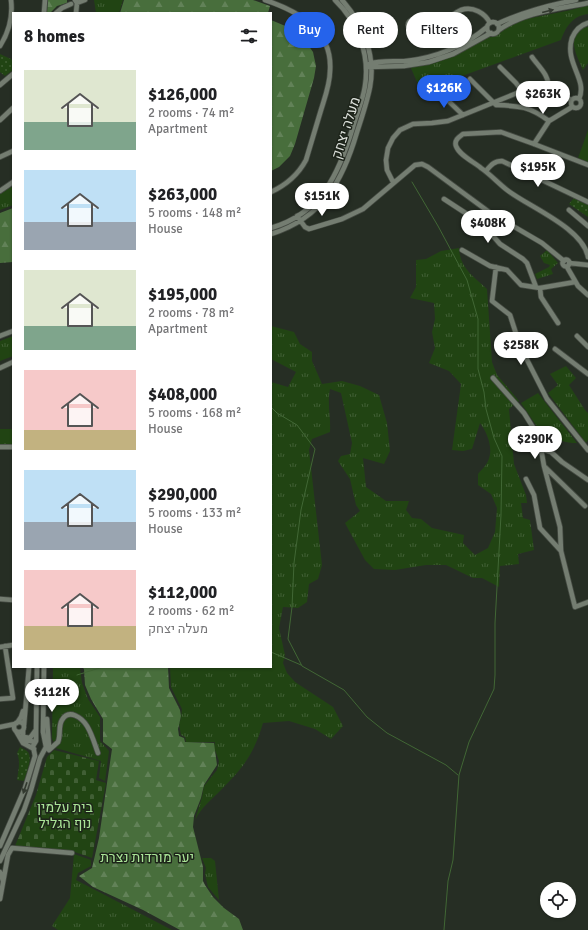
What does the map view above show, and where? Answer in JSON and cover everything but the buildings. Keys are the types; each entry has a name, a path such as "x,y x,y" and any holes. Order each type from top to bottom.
{"street":[{"path":"0,46 5,38 11,22 12,0"},
{"path":"44,12 45,0"},
{"path":"57,12 74,2 85,0"},
{"path":"264,0 291,10 307,20 328,49 331,64 328,85 306,160 292,179 272,191"},
{"name":"מעלה יצחק","path":"272,228 299,219 323,194 342,162 363,94 366,80 366,66 363,46 350,18 335,0"},
{"name":"מעלה יצחק","path":"272,234 283,230 323,203 341,176 351,152 368,96 371,78 371,65 366,39 361,26 342,0"},
{"path":"366,66 414,60 436,55 460,44 494,22 497,24 520,14 549,5 576,0"},
{"path":"74,2 76,12"},
{"path":"369,52 383,64 414,65 438,60 453,54 491,33 496,33 515,21 550,10 588,3"},
{"path":"459,12 462,10 474,9 479,12 488,19 488,31 491,33"},
{"path":"534,144 549,121 572,107 579,107 581,103 579,99 582,92 581,83 570,51 573,36 578,28 588,23"},
{"path":"497,24 499,30"},
{"path":"532,57 537,66 547,76 549,82 548,87"},
{"path":"371,78 383,64"},
{"path":"500,67 522,91"},
{"path":"0,85 12,75"},
{"path":"470,79 496,105 529,108 549,121"},
{"path":"393,182 387,170 386,160 390,143 400,130 413,124 448,121 522,91 548,87 571,100 575,98 579,99"},
{"path":"438,91 463,115"},
{"path":"508,97 511,106"},
{"path":"571,100 570,104 572,107"},
{"path":"0,120 12,109"},
{"path":"568,265 587,265 587,250 574,234 548,215 507,190 486,171 460,152 456,145 458,137 463,134 501,132 588,165"},
{"path":"0,157 12,151"},
{"path":"486,171 496,161 502,161 588,202"},
{"path":"299,219 304,227 312,229 342,219 363,209 414,165 422,164 489,212 542,243 564,261 568,260 568,265 575,282 588,295"},
{"path":"0,191 12,183"},
{"path":"444,199 487,229 500,244 523,258 541,297 558,323"},
{"path":"569,210 588,226"},
{"path":"462,250 490,266 507,270 521,285 538,288 575,282"},
{"path":"496,267 492,301 510,315 520,346 547,399 588,450"},
{"path":"0,336 12,331"},
{"path":"577,336 588,347"},
{"path":"555,349 588,374"},
{"path":"0,368 12,362"},
{"path":"493,378 524,413 539,437 544,466 560,527 561,551 575,607 588,602"},
{"path":"0,448 12,447"},
{"path":"541,449 551,452 562,462 588,480"},
{"path":"544,466 585,506"},
{"path":"526,479 534,495 540,528 561,551"},
{"path":"0,598 12,600"},
{"path":"0,699 13,698 3,646"},
{"path":"15,731 14,727 22,714 28,668"},
{"path":"28,668 23,728 24,737 28,741 35,742 46,740 53,743 57,742"},
{"path":"0,846 23,795 34,756 33,745 35,742 37,728 37,668"},
{"path":"44,668 43,732 46,740 46,751"},
{"path":"0,861 31,790 40,758 59,740 59,729 62,719 69,714 79,717 87,726 98,753"},
{"path":"3,726 21,723 23,728"},
{"path":"3,726 11,727 23,743 38,753 46,751"},
{"path":"15,731 20,732 23,728"},
{"path":"24,737 28,738 32,736 37,728"},
{"path":"0,899 8,855 12,848 72,852"},
{"path":"0,872 3,884"}],"green space":[{"path":"48,0 67,0 67,3 57,6 51,12 47,12"},
{"path":"94,0 123,0 119,12 96,12"},
{"path":"124,0 253,0 270,6 268,12 120,12"},
{"path":"588,5 588,14 578,17 570,23 561,40 421,91 410,66 431,62 467,48 472,48 472,46 502,26 531,18"},
{"path":"272,20 284,25 284,48 310,48 313,52 316,66 295,144 290,156 279,167 272,170"},
{"path":"583,27 588,27 588,63 583,70 576,53 574,40 577,32"},
{"path":"0,54 12,60 12,71 5,76 0,72"},
{"path":"588,130 588,162 578,158"},
{"path":"12,187 12,205 0,210 0,194"},
{"path":"574,198 588,205 588,217 569,204"},
{"path":"12,208 12,262 0,263 0,213"},
{"path":"459,248 464,266 487,289 492,362 497,375 519,401 509,409 514,464 526,495 527,503 521,503 523,518 530,520 534,550 518,554 519,564 500,566 499,587 482,578 473,578 446,565 426,565 395,570 374,569 365,560 345,523 360,511 356,505 350,479 338,461 341,456 350,454 352,443 341,393 330,389 330,432 312,439 309,450 322,565 318,579 309,584 307,602 298,608 283,607 279,628 285,655 283,663 287,673 295,682 333,707 343,726 331,739 315,729 289,721 263,723 260,734 247,760 236,775 203,808 195,820 204,786 217,770 219,761 214,747 215,742 186,742 185,737 181,735 179,724 182,709 171,687 170,668 272,668 272,382 288,387 296,372 272,360 272,326 294,332 300,344 312,352 312,361 322,384 342,381 360,386 379,395 387,423 390,451 384,464 363,458 366,487 386,501 409,501 406,510 412,518 421,519 432,528 464,535 463,543 475,555 488,548 495,532 497,508 491,494 478,485 478,474 486,465 490,456 489,441 480,423 472,449 463,451 452,450 461,384 449,371 429,363 435,348 432,332 435,319 434,303 410,298 416,287 416,260 426,259 441,251"},
{"path":"547,250 558,263 551,269 553,274 537,279 535,274 549,267 550,265 544,263 540,256"},
{"path":"12,336 12,356 0,361 0,341"},
{"path":"566,366 576,378 569,385 588,413 588,440 586,443 548,393 558,385 550,374"},
{"path":"538,393 577,443 561,441 550,431 544,437 521,403"},
{"path":"0,429 12,429 12,444 0,444"},
{"path":"53,668 80,668 82,683 88,699 100,717 100,741 109,751 105,781 99,778 101,761 56,748 52,738"},
{"name":"יער מורדות נצרת","path":"83,668 168,668 169,688 180,710 181,716 178,729 179,736 184,738 185,742 214,743 217,765 204,785 194,816 193,827 203,867 203,881 213,897 224,908 239,919 243,930 180,930 143,910 93,887 79,876 92,868 99,838 112,749 103,742 103,719 91,699 85,685"},
{"path":"20,747 28,752 30,758 24,781 17,780 19,763 17,753"},
{"name":"בית עלמין נוף הגליל","path":"54,750 99,761 96,780 106,783 92,858 72,851 15,846 36,795 47,757"},
{"path":"74,854 91,860 91,866 78,873 76,880 172,930 58,930 52,926 70,898"},
{"path":"202,858 211,858 215,861 219,900 208,887 205,874 206,868"}],"waterway":[{"path":"412,182 467,280 478,319 478,369 484,392 486,409 494,438 502,456 501,515 495,623 494,689 469,742 459,775 453,860 448,881 444,930"},
{"path":"272,408 277,413 297,425 315,449 301,510 294,563 292,607 288,639 302,666 344,690 367,717 387,733 446,765 458,775"},
{"path":"272,652 301,665"},
{"path":"77,675 100,668"}]}
